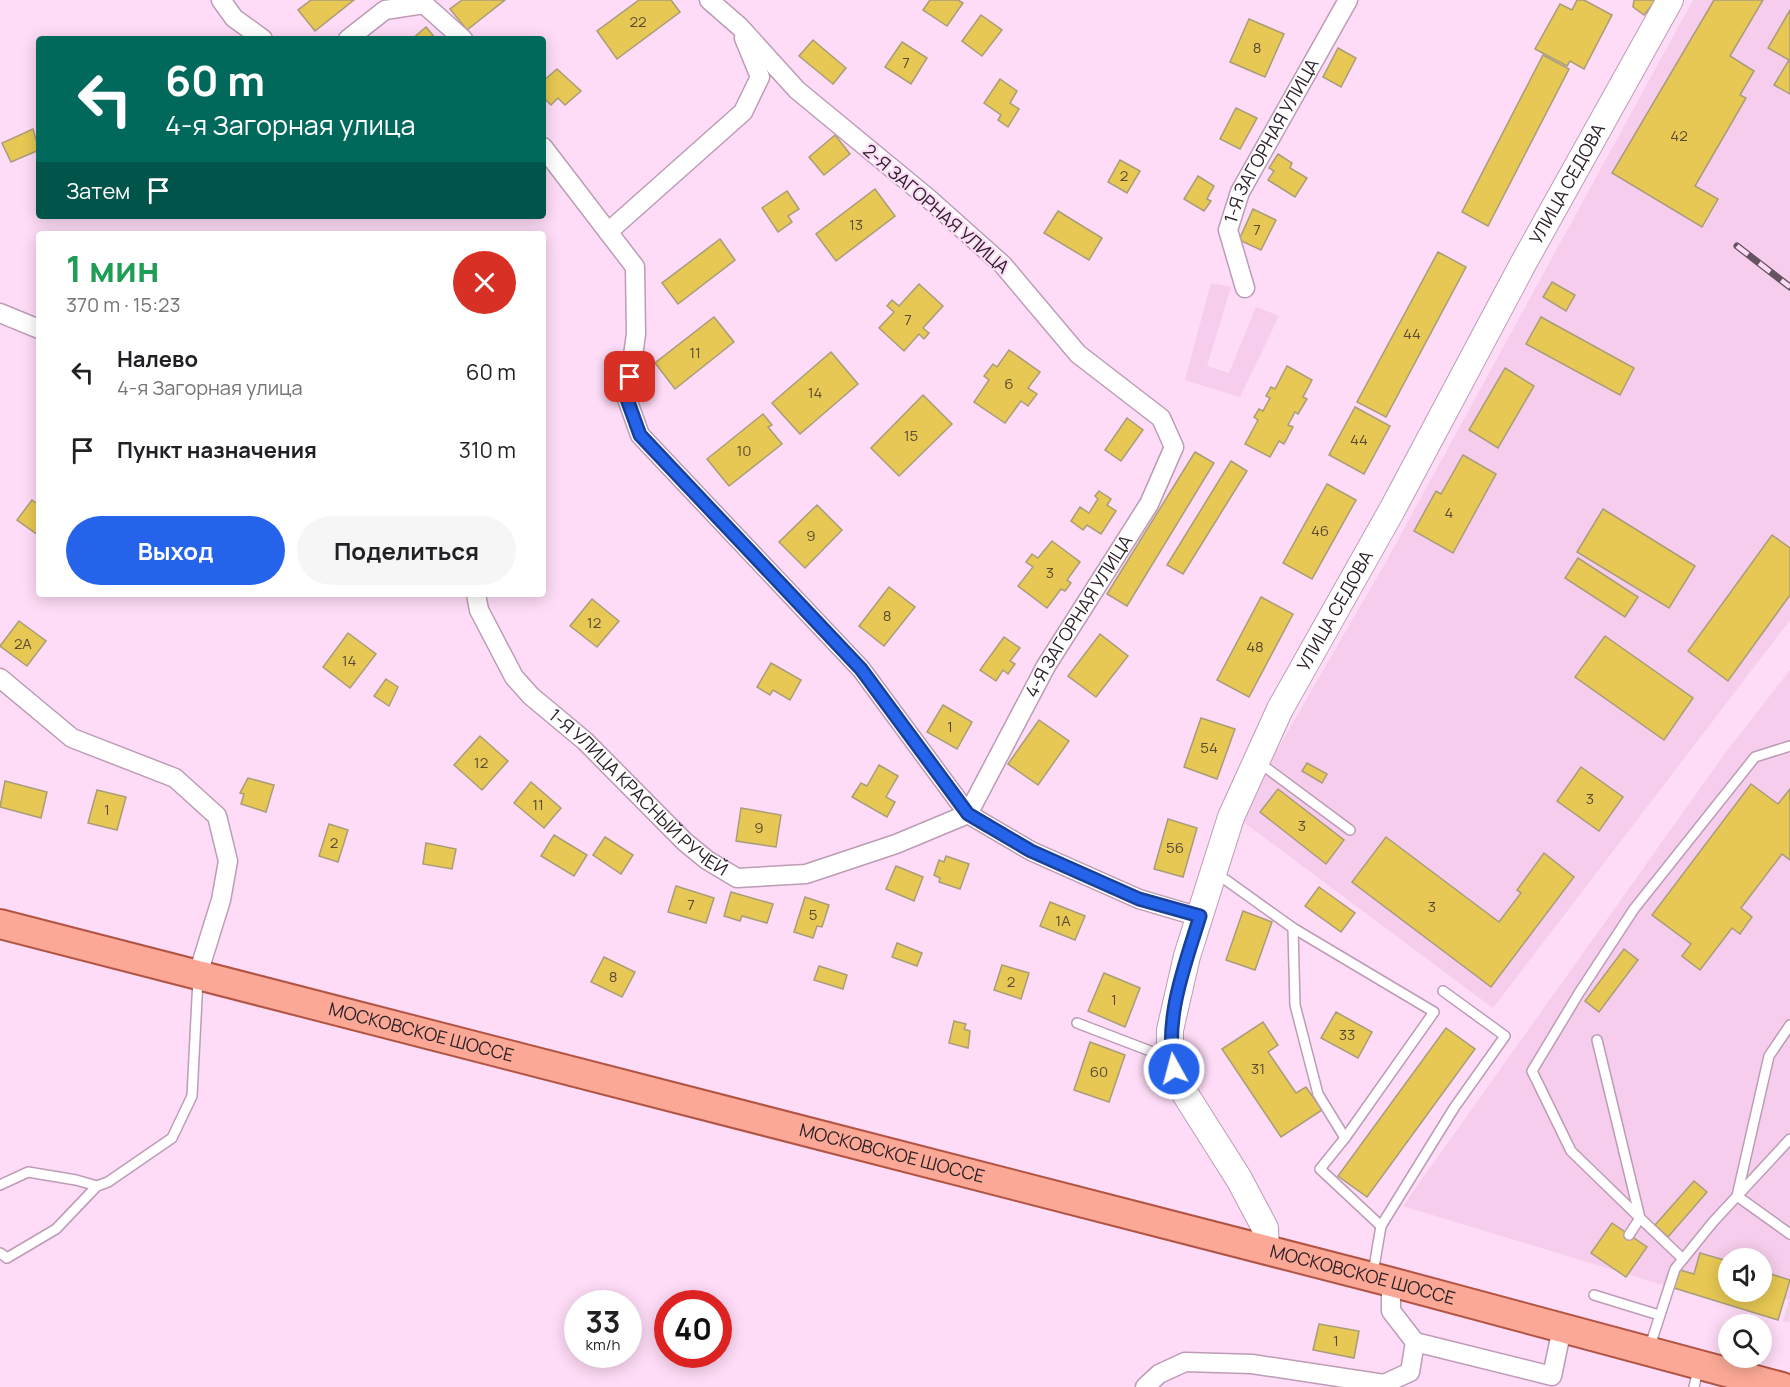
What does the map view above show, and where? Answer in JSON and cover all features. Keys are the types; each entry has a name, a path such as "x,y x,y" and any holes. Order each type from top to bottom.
{"main road":[{"name":"МОСКОВСКОЕ ШОССЕ","path":"0,924 1382,1280 1649,1352 1696,1376 1782,1387"}],"street":[{"path":"221,0 234,18 259,36"},
{"name":"2-Я ЗАГОРНАЯ УЛИЦА","path":"709,0 740,27 797,90 928,198 1003,265 1078,354 1161,418"},
{"name":"1-Я ЗАГОРНАЯ УЛИЦА","path":"1245,288 1228,230 1240,192 1348,0"},
{"name":"УЛИЦА СЕДОВА","path":"1266,1251 1265,1228 1239,1179 1182,1089 1170,1050 1170,1030 1187,956 1231,817 1280,709 1392,510 1524,262 1670,0"},
{"path":"352,36 385,10 424,4 460,36"},
{"path":"608,232 744,112 760,77 740,27"},
{"path":"546,151 635,267 636,334 627,399 640,435 861,669 968,814 1031,851 1139,899 1200,916"},
{"path":"0,313 36,328"},
{"name":"4-Я ЗАГОРНАЯ УЛИЦА","path":"968,814 1046,666 1149,504 1174,447 1161,418"},
{"name":"1-Я УЛИЦА КРАСНЫЙ РУЧЕЙ","path":"477,597 479,610 514,677 531,696 585,741 685,842 707,860 737,878 806,874 896,844 968,814"},
{"path":"0,678 72,738 175,778 218,816 228,861 221,900 198,974"},
{"path":"1382,1280 1391,1311 1415,1342 1551,1381 1562,1328"},
{"path":"1145,1387 1159,1374 1185,1362 1252,1364 1384,1384 1410,1372 1415,1342"}],"lane":[{"path":"1683,1259 1571,1151 1532,1071 1634,909 1755,757 1790,746"},
{"path":"1254,763 1265,767 1350,830"},
{"path":"1214,875 1226,880 1293,928 1434,1012 1345,1138 1320,1169 1381,1226"},
{"path":"1293,928 1292,972 1298,1016 1318,1094 1345,1138"},
{"path":"0,1253 7,1258 57,1229 97,1186 108,1182 172,1138 192,1096 198,974"},
{"path":"1382,1280 1381,1226 1454,1108 1505,1036 1443,991"},
{"path":"1077,1023 1158,1054 1170,1050"},
{"path":"1737,1196 1769,1056 1790,1025"},
{"path":"1597,1040 1640,1218 1629,1235"},
{"path":"1649,1352 1674,1269 1790,1139"},
{"path":"0,1185 28,1172 97,1186"},
{"path":"1737,1196 1790,1234"},
{"path":"1594,1294 1659,1315"}],"shaded area":[{"path":"1693,0 1790,0 1790,620 1493,1008 1238,818 1387,560"},
{"path":"1211,283 1231,287 1207,366 1229,373 1256,307 1279,316 1240,397 1185,380"},
{"path":"1790,670 1790,1322 1783,1321 1789,1300 1785,1299 1778,1320 1772,1318 1772,1314 1758,1314 1719,1302 1772,1302 1772,1248 1718,1248 1718,1302 1403,1206 1726,752"}],"building":[{"path":"311,0 354,0 315,31 298,10"},
{"path":"462,0 505,0 467,30 450,9"},
{"path":"639,0 671,0 680,12 617,59 597,31"},
{"path":"930,0 958,0 963,3 947,26 923,10"},
{"path":"1577,0 1584,0 1612,15 1584,69 1570,61 1567,66 1535,49 1560,4 1572,10"},
{"path":"1634,0 1656,0 1644,15 1633,7"},
{"path":"1714,0 1763,0 1730,56 1754,71 1740,95 1746,98 1695,186 1718,199 1702,227 1612,173"},
{"path":"1790,10 1790,94 1774,85 1789,60 1768,48"},
{"path":"981,15 1002,30 982,56 962,41"},
{"path":"1249,19 1284,34 1265,77 1230,62"},
{"path":"426,27 434,36 416,36"},
{"path":"813,40 846,68 833,84 799,56"},
{"path":"902,42 927,58 911,84 885,67"},
{"path":"1338,48 1356,58 1341,87 1323,77"},
{"path":"1543,55 1569,69 1488,226 1462,212"},
{"path":"557,69 581,91 565,105 558,98 551,105 546,100 546,78"},
{"path":"1000,79 1017,91 1010,103 1019,109 1008,127 998,120 1001,115 984,103"},
{"path":"1236,108 1257,118 1240,149 1220,139"},
{"path":"33,129 36,151 11,162 2,143"},
{"path":"835,135 850,154 824,175 809,157"},
{"path":"1278,154 1292,163 1290,168 1307,178 1295,197 1268,180 1274,171 1269,168"},
{"path":"1120,160 1140,171 1127,193 1108,182"},
{"path":"1198,176 1214,186 1207,199 1211,201 1204,211 1184,199"},
{"path":"875,189 895,216 836,261 816,234"},
{"path":"787,191 799,209 788,216 792,222 778,232 762,208"},
{"path":"1253,209 1276,220 1261,250 1239,240"},
{"path":"1058,211 1102,238 1089,260 1044,233"},
{"path":"720,239 735,260 678,304 662,283"},
{"path":"1438,252 1466,267 1386,417 1357,402"},
{"path":"1552,282 1575,295 1566,311 1543,297"},
{"path":"919,284 943,306 923,328 929,333 924,339 919,334 904,351 879,328 894,312 887,306 892,300 899,306"},
{"path":"714,317 734,342 675,389 655,363"},
{"path":"1541,317 1634,368 1620,395 1526,344"},
{"path":"1009,350 1040,372 1028,388 1037,394 1028,406 1021,401 1005,423 974,402 989,380 984,376 993,364 997,367"},
{"path":"831,352 858,384 800,434 772,403"},
{"path":"1287,366 1312,380 1303,397 1307,399 1298,414 1295,412 1288,425 1293,427 1284,444 1279,441 1270,457 1245,444 1258,420 1254,417 1259,409 1263,411 1270,398 1266,396 1271,387 1275,389"},
{"path":"1505,368 1534,386 1498,448 1469,430"},
{"path":"923,395 952,424 899,476 871,448"},
{"path":"1355,407 1390,426 1364,474 1329,455"},
{"path":"763,414 772,425 768,427 782,444 729,486 707,459"},
{"path":"1127,418 1143,430 1121,461 1105,450"},
{"path":"1195,452 1214,463 1127,606 1107,594"},
{"path":"1463,455 1496,474 1453,553 1414,531 1436,491 1441,494"},
{"path":"1231,461 1247,471 1183,574 1167,565"},
{"path":"1327,484 1356,500 1312,579 1283,563"},
{"path":"1099,491 1111,499 1107,505 1116,511 1101,534 1087,525 1083,530 1071,521 1080,507 1089,513 1098,499 1095,496"},
{"path":"32,500 36,503 36,534 17,520"},
{"path":"817,505 842,530 805,568 779,542"},
{"path":"1603,509 1695,566 1669,608 1577,552"},
{"path":"1772,535 1790,548 1790,595 1728,681 1688,651"},
{"path":"1052,541 1080,562 1067,580 1071,583 1065,591 1061,589 1047,608 1018,586 1033,567 1026,562 1032,554 1038,558"},
{"path":"1578,558 1638,597 1625,617 1565,578"},
{"path":"889,587 915,607 884,646 859,626"},
{"path":"1261,597 1293,614 1249,697 1217,680"},
{"path":"592,599 619,621 597,647 570,626"},
{"path":"19,621 46,641 27,666 0,646"},
{"path":"348,633 376,654 350,688 323,667"},
{"path":"1100,634 1128,656 1096,697 1068,676"},
{"path":"1605,636 1693,698 1664,740 1575,677"},
{"path":"1004,637 1020,648 1010,661 1015,664 1008,674 1003,670 996,681 980,670"},
{"path":"771,663 801,680 790,700 773,690 770,695 757,687"},
{"path":"386,679 398,687 389,706 374,696"},
{"path":"943,705 972,722 957,749 927,732"},
{"path":"1201,718 1235,729 1217,779 1184,767"},
{"path":"1039,720 1069,741 1038,785 1008,764"},
{"path":"480,736 508,761 482,790 454,765"},
{"path":"1307,763 1327,774 1322,783 1302,771"},
{"path":"879,765 898,776 886,797 895,802 887,817 852,797 861,783 867,786"},
{"path":"1581,767 1623,797 1599,831 1557,801"},
{"path":"248,778 274,785 266,812 241,804 244,794 240,793"},
{"path":"5,781 47,792 41,818 0,807"},
{"path":"531,782 561,808 544,828 514,803"},
{"path":"1751,784 1778,804 1790,789 1790,860 1782,854 1741,908 1752,917 1740,934 1732,928 1700,970 1682,956 1691,944 1652,915"},
{"path":"1278,789 1344,840 1326,864 1260,812"},
{"path":"97,790 126,797 117,830 88,823"},
{"path":"741,808 781,815 776,847 736,841"},
{"path":"1168,819 1197,828 1183,877 1154,869"},
{"path":"329,824 348,830 338,862 319,856"},
{"path":"554,835 587,855 574,876 541,856"},
{"path":"605,837 633,855 621,874 593,855"},
{"path":"1386,837 1499,922 1521,893 1517,890 1544,853 1574,877 1491,987 1352,882"},
{"path":"426,843 456,849 452,869 423,864"},
{"path":"946,856 969,864 960,889 939,882 940,878 934,875 939,860 944,862"},
{"path":"896,866 923,877 914,901 886,889"},
{"path":"676,886 714,898 706,923 668,912"},
{"path":"1319,887 1355,913 1341,932 1305,906"},
{"path":"731,892 773,904 767,923 742,916 740,921 724,916"},
{"path":"805,897 829,905 822,927 817,926 813,938 794,932"},
{"path":"1050,902 1085,916 1075,940 1040,926"},
{"path":"1243,911 1272,922 1255,970 1226,960"},
{"path":"897,943 922,953 917,966 892,957"},
{"path":"1624,949 1638,960 1599,1012 1585,1001"},
{"path":"604,957 635,972 622,997 591,982"},
{"path":"1002,965 1029,973 1021,999 994,990"},
{"path":"819,966 847,975 843,989 814,980"},
{"path":"1104,973 1140,988 1125,1027 1088,1011"},
{"path":"1336,1012 1372,1032 1358,1058 1321,1038"},
{"path":"954,1021 966,1024 964,1029 970,1031 968,1048 949,1043"},
{"path":"1263,1022 1278,1045 1268,1052 1296,1093 1306,1087 1322,1110 1281,1137 1222,1049"},
{"path":"1446,1028 1475,1049 1367,1197 1338,1176"},
{"path":"1090,1042 1125,1055 1109,1102 1074,1090"},
{"path":"1694,1181 1707,1192 1668,1237 1655,1225"},
{"path":"1612,1223 1647,1247 1626,1277 1591,1253"},
{"path":"1700,1253 1718,1258 1718,1302 1674,1288 1680,1270 1694,1274"},
{"path":"1772,1274 1790,1280 1778,1320 1772,1318 1772,1314 1758,1314 1720,1302 1772,1302"},
{"path":"1319,1324 1359,1331 1354,1358 1313,1350"}],"railway":[{"path":"1737,246 1790,287"}],"route":[{"path":"630,377 627,399 640,435 861,669 968,814 1031,851 1139,899 1200,916 1187,956 1170,1030 1170,1050 1174,1069"}]}
